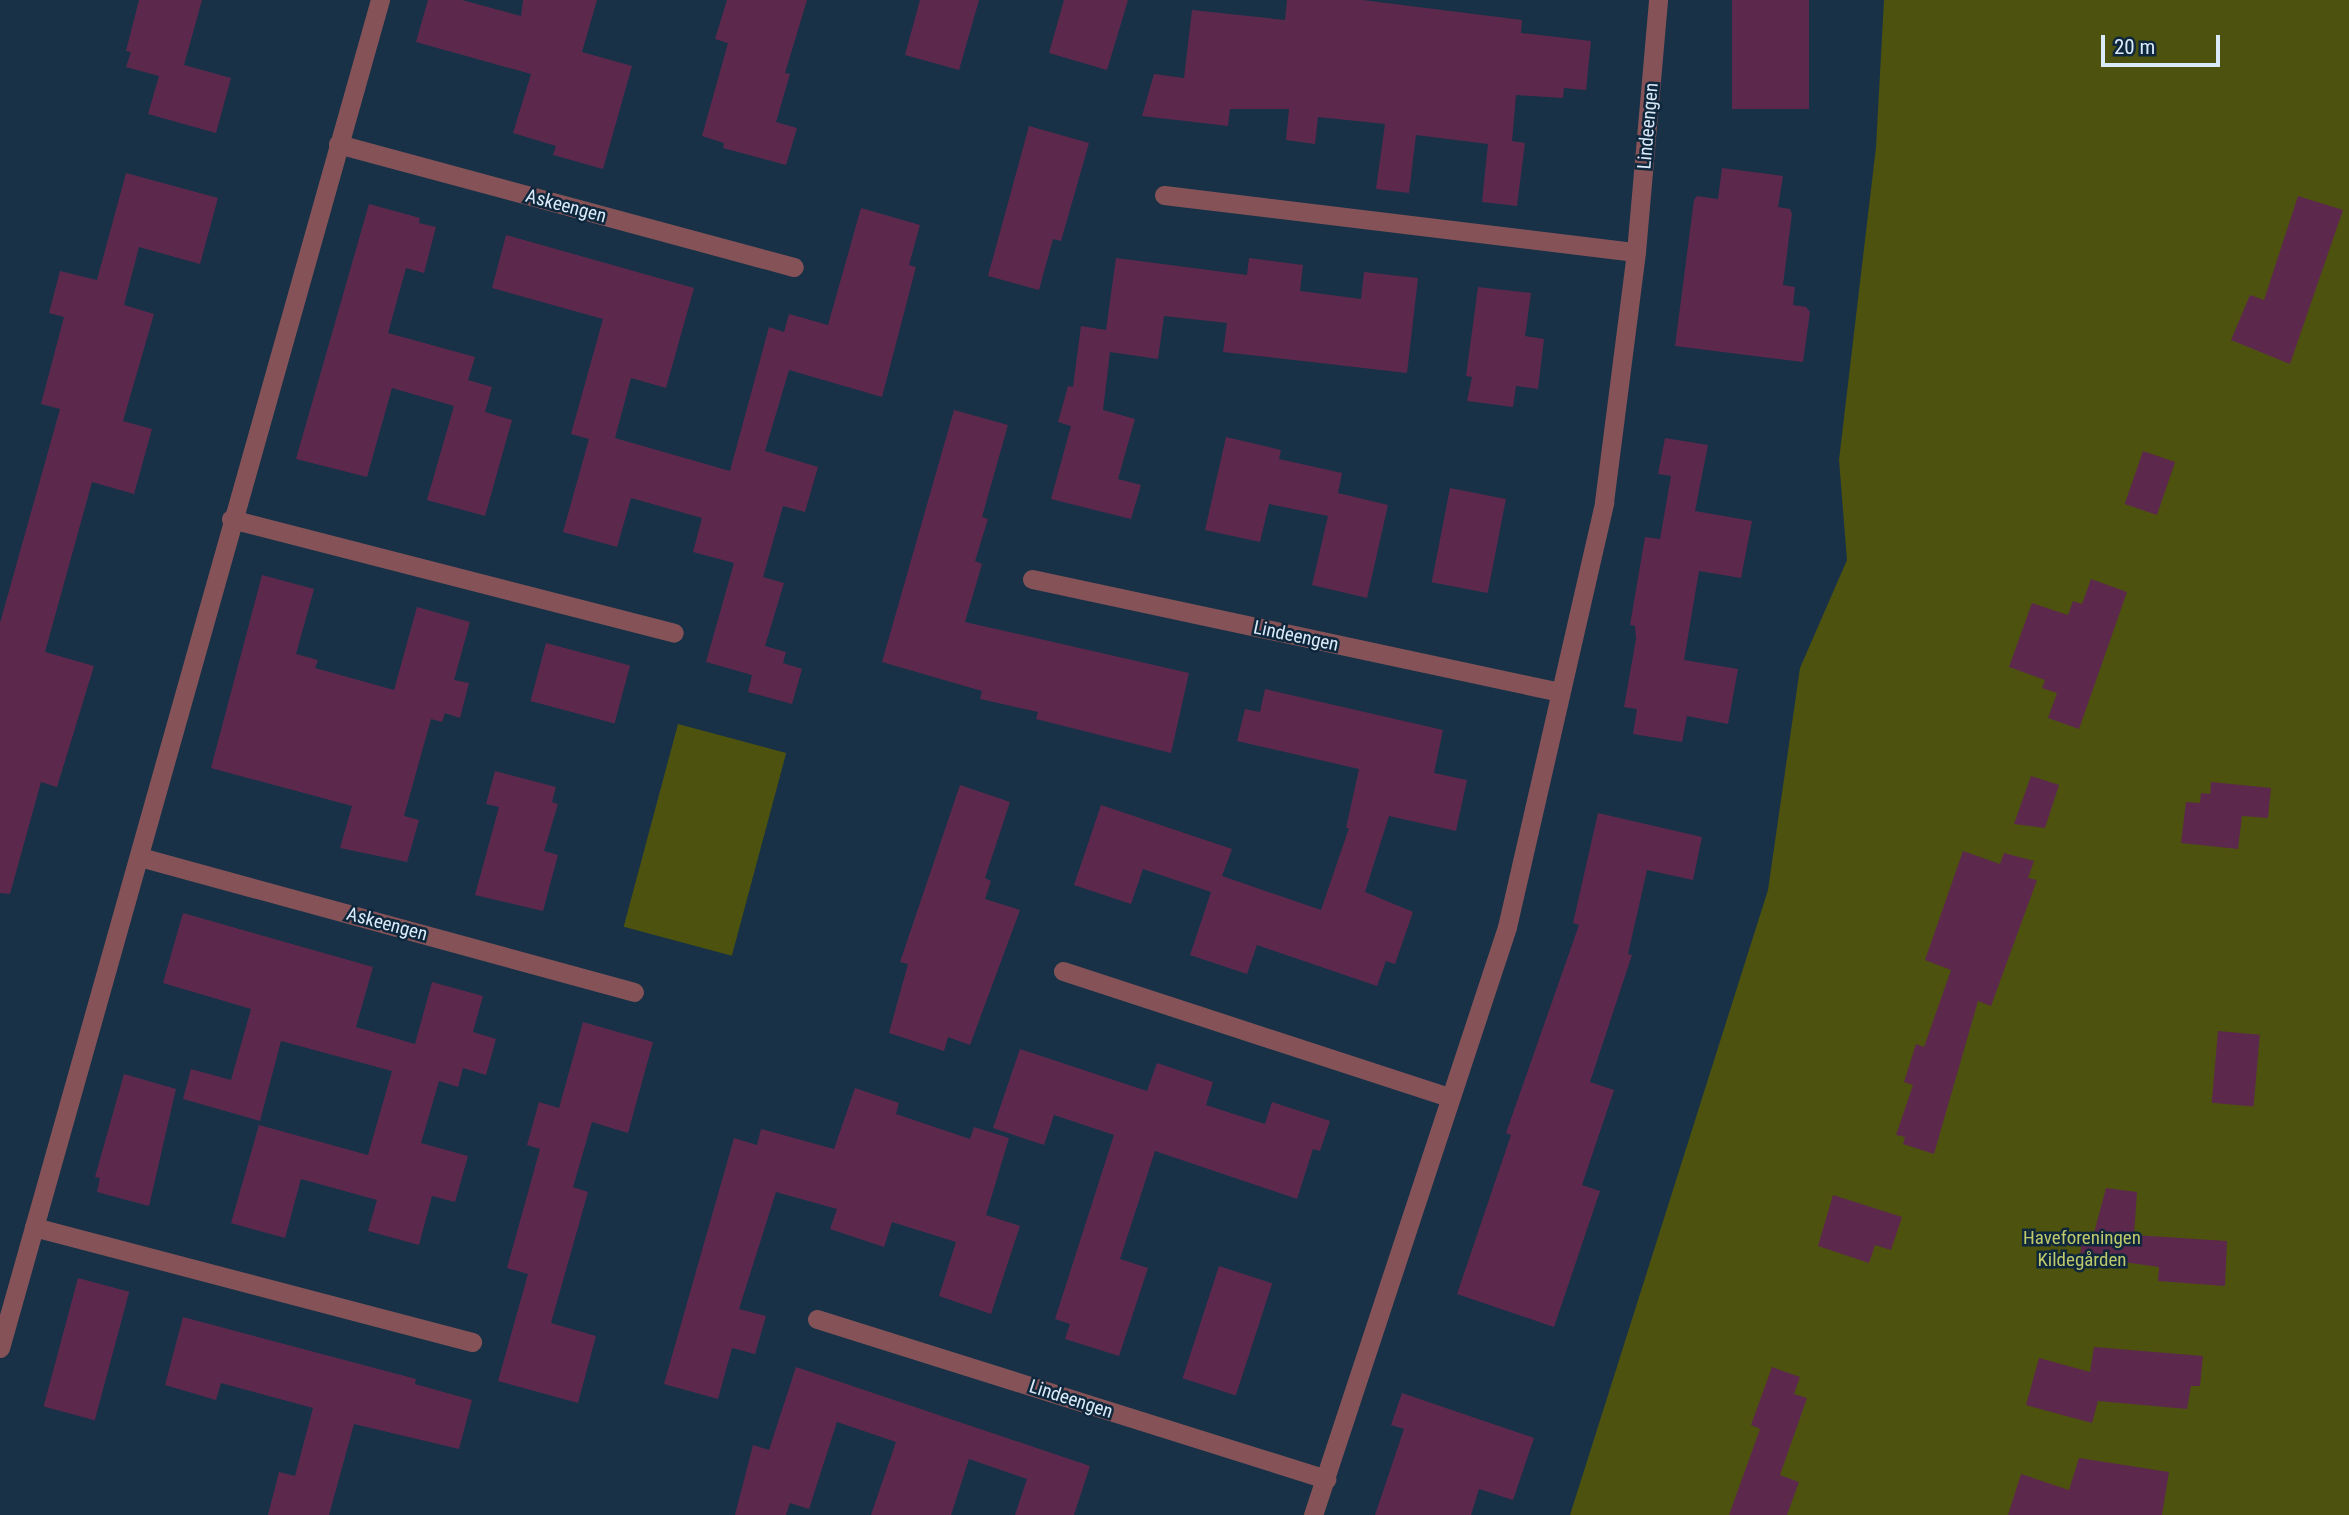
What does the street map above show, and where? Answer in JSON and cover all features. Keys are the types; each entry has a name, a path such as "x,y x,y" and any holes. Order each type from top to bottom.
{"street":[{"path":"0,1348 140,856 231,519 380,0"},
{"name":"Lindeengen","path":"1313,1515 1448,1097 1507,927 1604,502 1636,253 1658,0"},
{"name":"Askeengen","path":"338,144 794,267"},
{"path":"1164,195 1636,253"},
{"path":"231,519 674,633"},
{"name":"Lindeengen","path":"1032,579 1560,692"},
{"name":"Askeengen","path":"140,856 634,992"},
{"path":"1063,971 1448,1097"},
{"path":"34,1227 472,1342"},
{"name":"Lindeengen","path":"817,1319 1326,1479"}],"green space":[{"name":"Haveforeningen Kildegården","path":"1884,0 2349,0 2349,1515 1570,1515 1768,890 1800,668 1847,560 1839,460 1876,147"},
{"path":"678,724 786,753 732,956 624,927"}],"building":[{"path":"139,0 202,0 184,65 231,78 216,133 148,114 159,76 126,67 131,52 126,51"},
{"path":"428,0 462,0 521,16 523,0 597,0 582,52 632,66 603,169 553,155 556,146 513,133 531,74 416,42"},
{"path":"727,0 807,0 785,73 790,74 776,122 797,128 786,165 723,148 724,143 702,136 728,43 715,39"},
{"path":"920,0 979,0 959,70 905,55"},
{"path":"1064,0 1128,0 1107,70 1049,53"},
{"path":"1287,0 1362,0 1522,20 1521,33 1591,41 1586,90 1564,88 1563,98 1516,95 1512,141 1525,143 1517,206 1482,202 1488,144 1416,135 1409,193 1376,189 1385,124 1318,117 1315,144 1286,140 1289,109 1230,109 1228,126 1142,116 1154,74 1184,78 1192,10 1285,20"},
{"path":"1732,0 1809,0 1809,109 1732,109"},
{"path":"1029,126 1089,143 1061,241 1053,239 1039,290 988,276"},
{"path":"1722,168 1783,176 1778,207 1790,209 1792,214 1783,285 1795,287 1793,305 1806,307 1810,312 1803,362 1675,346 1694,200 1697,196 1718,199"},
{"path":"126,173 218,198 200,264 139,247 124,305 154,314 123,421 152,429 134,494 92,482 45,652 94,666 57,787 41,782 10,894 0,893 0,623 60,409 41,404 64,317 49,313 60,271 97,280"},
{"path":"2298,196 2343,210 2290,364 2231,340 2250,295 2264,300"},
{"path":"369,204 420,218 419,223 436,227 424,273 406,268 388,333 475,357 468,380 492,387 485,412 512,420 485,516 427,500 454,406 392,388 367,477 296,459"},
{"path":"861,208 920,225 909,265 916,267 882,397 789,370 765,451 818,467 805,512 783,506 763,577 784,583 765,646 786,652 783,663 802,669 792,704 748,692 752,675 706,662 734,563 693,552 702,518 631,498 617,547 563,532 589,439 571,434 603,319 492,288 506,235 694,288 666,388 631,378 615,438 730,471 769,327 784,332 789,314 828,325"},
{"path":"1116,258 1247,275 1249,258 1303,265 1300,291 1361,299 1364,272 1418,278 1407,373 1223,352 1227,323 1164,316 1158,359 1110,352 1103,410 1135,419 1118,479 1141,485 1131,519 1051,499 1071,426 1058,422 1068,386 1073,387 1081,326 1106,330"},
{"path":"1478,287 1531,293 1525,336 1544,339 1538,389 1516,386 1513,407 1467,401 1472,377 1466,376"},
{"path":"954,410 1008,425 982,517 988,519 975,561 982,564 965,622 1189,673 1171,753 1036,719 1038,712 980,699 982,691 882,662"},
{"path":"1226,437 1281,450 1279,459 1342,473 1338,493 1388,505 1367,598 1312,585 1328,516 1269,504 1260,542 1205,530"},
{"path":"1665,438 1708,445 1695,511 1752,521 1741,578 1699,571 1684,660 1738,669 1728,724 1687,716 1682,742 1633,734 1637,709 1624,707 1636,639 1635,626 1630,625 1645,537 1660,539 1671,476 1658,474"},
{"path":"2143,451 2175,462 2157,515 2125,504"},
{"path":"1450,488 1506,499 1488,593 1432,582"},
{"path":"262,575 314,589 296,654 318,660 315,668 394,690 417,607 470,622 454,680 469,683 460,718 445,713 442,722 431,719 404,816 419,820 407,862 340,848 352,806 211,768"},
{"path":"2091,579 2127,592 2079,729 2048,718 2057,693 2042,688 2045,680 2009,667 2032,603 2068,615 2073,601 2082,604"},
{"path":"546,643 630,666 615,723 530,701"},
{"path":"1265,689 1443,730 1434,773 1467,780 1456,831 1389,816 1365,892 1413,912 1395,964 1386,961 1377,986 1257,945 1247,974 1190,955 1211,892 1143,869 1131,904 1074,885 1101,805 1232,849 1222,876 1321,910 1349,828 1346,828 1359,769 1237,741 1245,709 1260,712"},
{"path":"495,771 556,787 552,802 558,804 544,851 558,855 543,911 475,895 499,807 486,804"},
{"path":"2031,776 2059,785 2045,828 2014,824"},
{"path":"2211,782 2271,788 2268,818 2242,816 2238,849 2181,843 2186,802 2200,803 2201,793 2210,794"},
{"path":"960,785 1010,802 985,878 991,881 985,899 1020,910 970,1045 948,1037 944,1051 889,1033 908,964 900,962"},
{"path":"1598,813 1702,837 1693,880 1647,870 1628,954 1632,955 1590,1082 1614,1090 1582,1185 1600,1191 1554,1327 1457,1294 1511,1135 1506,1133 1579,925 1573,923"},
{"path":"1963,851 2000,864 2004,853 2034,861 2028,878 2037,880 1991,1006 1978,1001 1934,1154 1903,1144 1905,1137 1896,1135 1913,1085 1904,1082 1916,1044 1924,1047 1951,970 1925,960"},
{"path":"183,913 373,967 356,1027 415,1044 432,982 483,996 473,1032 496,1039 486,1075 463,1068 458,1087 439,1081 421,1143 468,1156 455,1202 432,1196 419,1245 368,1231 377,1200 301,1179 285,1238 231,1223 259,1125 368,1155 392,1071 281,1041 260,1121 183,1099 191,1069 231,1080 251,1009 163,983"},
{"path":"583,1022 653,1042 628,1133 592,1122 573,1187 588,1192 551,1323 596,1336 578,1403 498,1381 528,1274 507,1268 540,1149 527,1145 539,1102 559,1108"},
{"path":"2218,1031 2260,1035 2254,1106 2212,1103"},
{"path":"1020,1049 1147,1091 1157,1063 1213,1082 1206,1105 1265,1124 1272,1102 1330,1121 1320,1151 1313,1149 1297,1199 1155,1151 1120,1259 1148,1268 1119,1356 1065,1339 1070,1324 1055,1319 1114,1135 1054,1115 1044,1145 993,1128"},
{"path":"124,1074 176,1089 149,1206 97,1192 100,1178 95,1177"},
{"path":"855,1088 899,1103 896,1114 970,1139 974,1127 1009,1138 986,1215 1020,1226 991,1314 939,1296 956,1242 892,1222 884,1247 830,1229 837,1209 776,1192 739,1309 766,1316 755,1354 732,1348 718,1399 664,1384 734,1138 757,1145 761,1129 834,1149"},
{"path":"2106,1188 2137,1192 2134,1235 2227,1241 2225,1286 2158,1281 2159,1267 2080,1256 2083,1232 2094,1233"},
{"path":"1833,1195 1902,1217 1891,1250 1875,1245 1869,1263 1818,1246"},
{"path":"1219,1266 1272,1283 1236,1396 1183,1378"},
{"path":"78,1278 129,1292 95,1420 44,1406"},
{"path":"183,1317 416,1379 415,1384 472,1400 459,1449 354,1424 329,1515 268,1515 279,1472 295,1476 313,1408 221,1383 216,1400 165,1385"},
{"path":"2094,1347 2203,1356 2200,1386 2191,1386 2187,1409 2098,1401 2092,1423 2026,1405 2039,1358 2090,1372"},
{"path":"796,1367 1090,1466 1074,1515 1015,1515 1027,1479 969,1459 951,1515 871,1515 896,1442 837,1422 809,1509 790,1503 786,1515 735,1515 753,1445 769,1450"},
{"path":"1772,1367 1800,1377 1794,1394 1807,1398 1780,1475 1799,1482 1787,1515 1729,1515 1760,1429 1751,1425"},
{"path":"1402,1393 1534,1438 1513,1500 1479,1489 1471,1515 1375,1515 1404,1429 1391,1425"},
{"path":"2079,1458 2169,1472 2162,1515 2008,1515 2021,1474 2069,1490"}]}
